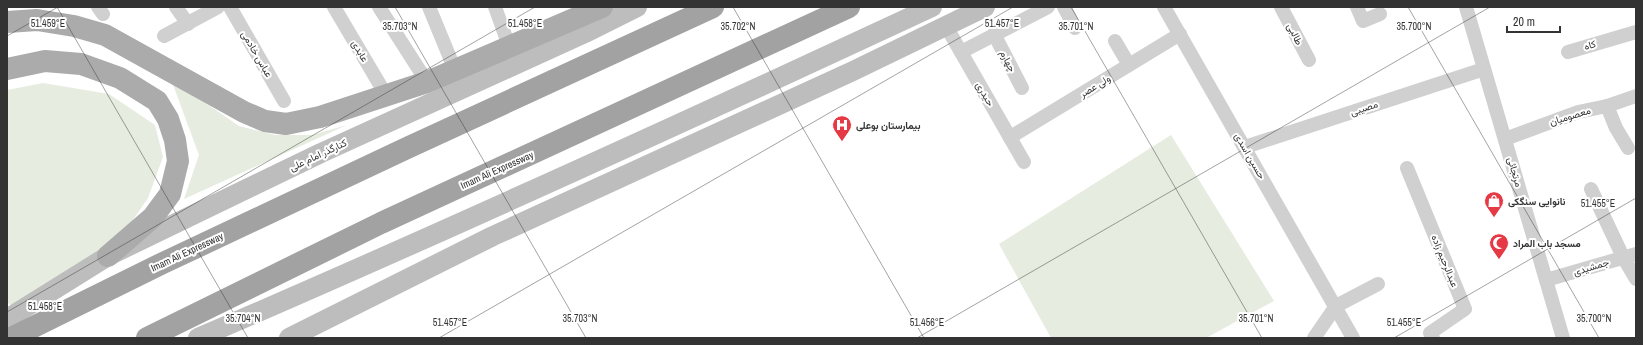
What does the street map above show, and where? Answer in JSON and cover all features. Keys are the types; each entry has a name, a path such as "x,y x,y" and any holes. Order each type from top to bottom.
{"highway":[{"name":"Imam Ali Expressway","path":"11,338 163,263 407,148 713,7"},
{"name":"Imam Ali Expressway","path":"147,338 382,223 849,7"}],"main road":[{"path":"7,22 37,20 74,26 106,35 244,112 265,121 286,124 320,117 427,82 509,46 571,13 602,7"},
{"name":"کنارگذر امام علی","path":"7,319 108,256 321,153 536,56 624,15 637,7"},
{"path":"198,338 374,262 634,145 932,7"},
{"path":"289,338 493,236 853,71 985,7"},
{"path":"7,69 44,61 81,64 120,78 157,101 168,119 176,140 178,161 170,194 153,217 108,256"},
{"path":"7,335 11,338"}],"street":[{"path":"176,7 188,24"},
{"path":"164,36 218,7"},
{"name":"عباس خادمی","path":"230,7 284,101"},
{"name":"عابدی","path":"334,7 386,95"},
{"path":"380,7 427,82"},
{"path":"429,7 455,70"},
{"path":"495,7 509,46"},
{"path":"961,52 1048,7"},
{"path":"1064,7 1075,28"},
{"name":"طالبی","path":"1281,7 1309,60"},
{"path":"1357,7 1363,21 1380,14"},
{"name":"مرتجائی","path":"1466,7 1563,338"},
{"name":"حسین اسدی","path":"1169,8 1180,34 1353,338"},
{"name":"حیدری","path":"946,26 1024,162"},
{"name":"کاه","path":"1568,52 1636,32"},
{"name":"چهارم","path":"994,34 1022,88"},
{"name":"ولی عصر","path":"1010,138 1017,132 1180,34"},
{"path":"1115,40 1129,66"},
{"name":"مصیبی","path":"1245,147 1484,69"},
{"name":"معصومیان","path":"1505,139 1578,112 1607,106 1636,96"},
{"path":"1607,106 1616,128 1628,148"},
{"name":"عبدالرحیم زاده","path":"1407,168 1465,310 1430,333 1433,338"},
{"path":"1591,189 1630,256 1636,279"},
{"name":"جمشیدی","path":"1546,280 1630,256"},
{"path":"1314,338 1336,306 1378,284"}],"shaded area":[{"path":"172,82 239,126 275,135 312,135 347,125 184,199 199,155"},
{"path":"43,83 109,94 155,125 163,157 148,198 121,237 13,307 7,302 7,90"},
{"path":"1171,135 1274,301 1206,338 1051,338 999,244"}],"place":[{"name":"بیمارستان بوعلی","path":"842,142"},
{"name":"نانوایی سنگکی","path":"1494,218"},
{"name":"مسجد باب المراد","path":"1499,260"}]}
